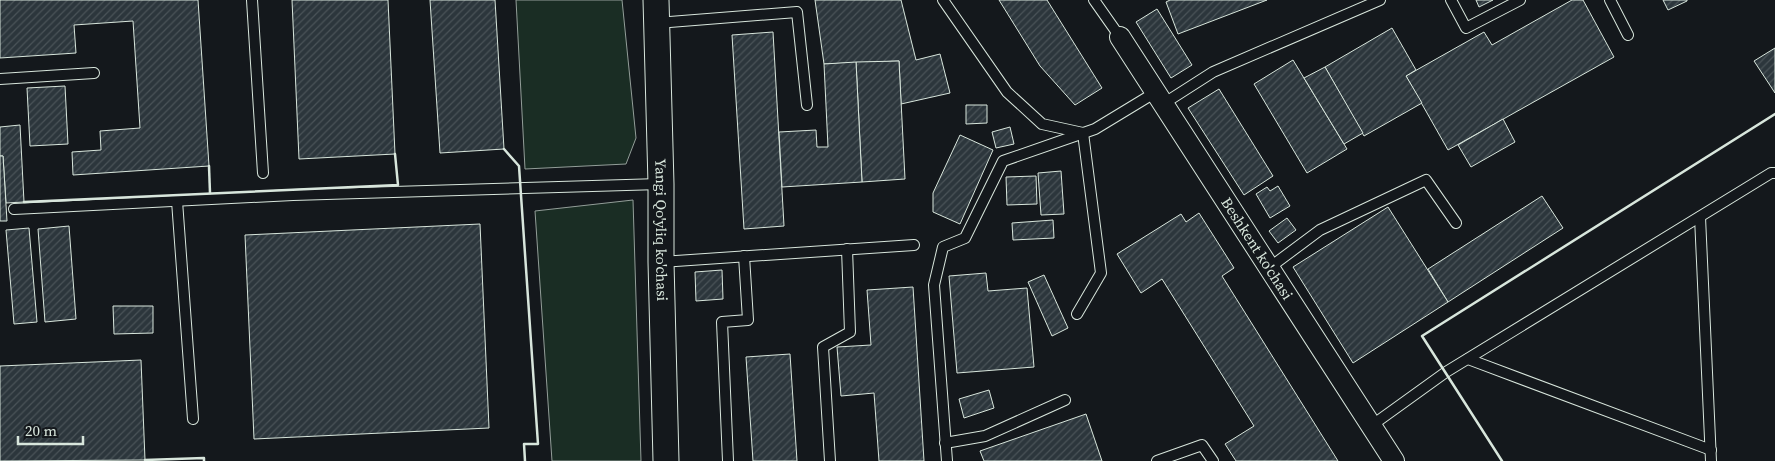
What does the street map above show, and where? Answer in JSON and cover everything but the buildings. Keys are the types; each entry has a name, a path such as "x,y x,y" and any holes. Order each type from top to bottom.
{"street":[{"name":"Yangi Qo'yliq ko'chasi","path":"657,12 666,461"},
{"name":"Beshkent ko'chasi","path":"1120,37 1394,461"}],"lane":[{"path":"252,0 262,173"},
{"path":"943,0 1007,92 1042,124 1083,133"},
{"path":"1094,0 1120,37"},
{"path":"947,461 934,285 943,247 965,238 1003,160 1095,129 1213,72 1380,0"},
{"path":"1451,0 1466,28 1520,0"},
{"path":"1610,0 1628,35"},
{"path":"657,12 797,12 807,105"},
{"path":"0,79 94,73"},
{"path":"1077,314 1101,273 1083,133"},
{"path":"1371,426 1446,372 1772,173 1775,173"},
{"path":"1269,268 1320,230 1426,180 1456,223"},
{"path":"14,209 323,194 661,184"},
{"path":"178,201 193,419"},
{"path":"1700,217 1711,461"},
{"path":"661,262 914,245"},
{"path":"830,461 823,347 850,332 847,249"},
{"path":"728,461 722,322 748,320 744,256"},
{"path":"1468,359 1711,450"},
{"path":"945,443 985,436 1066,400"},
{"path":"1157,461 1202,445 1212,461"}],"green space":[{"path":"516,0 622,0 636,138 626,164 525,169"},
{"path":"633,200 641,461 552,461 535,211"}],"wall":[{"path":"1502,461 1422,336 1775,114"},
{"path":"504,149 519,166 538,444 524,444 525,461"},
{"path":"24,202 398,185 395,154"},
{"path":"209,166 210,193"},
{"path":"145,460 204,458 204,461"}]}
